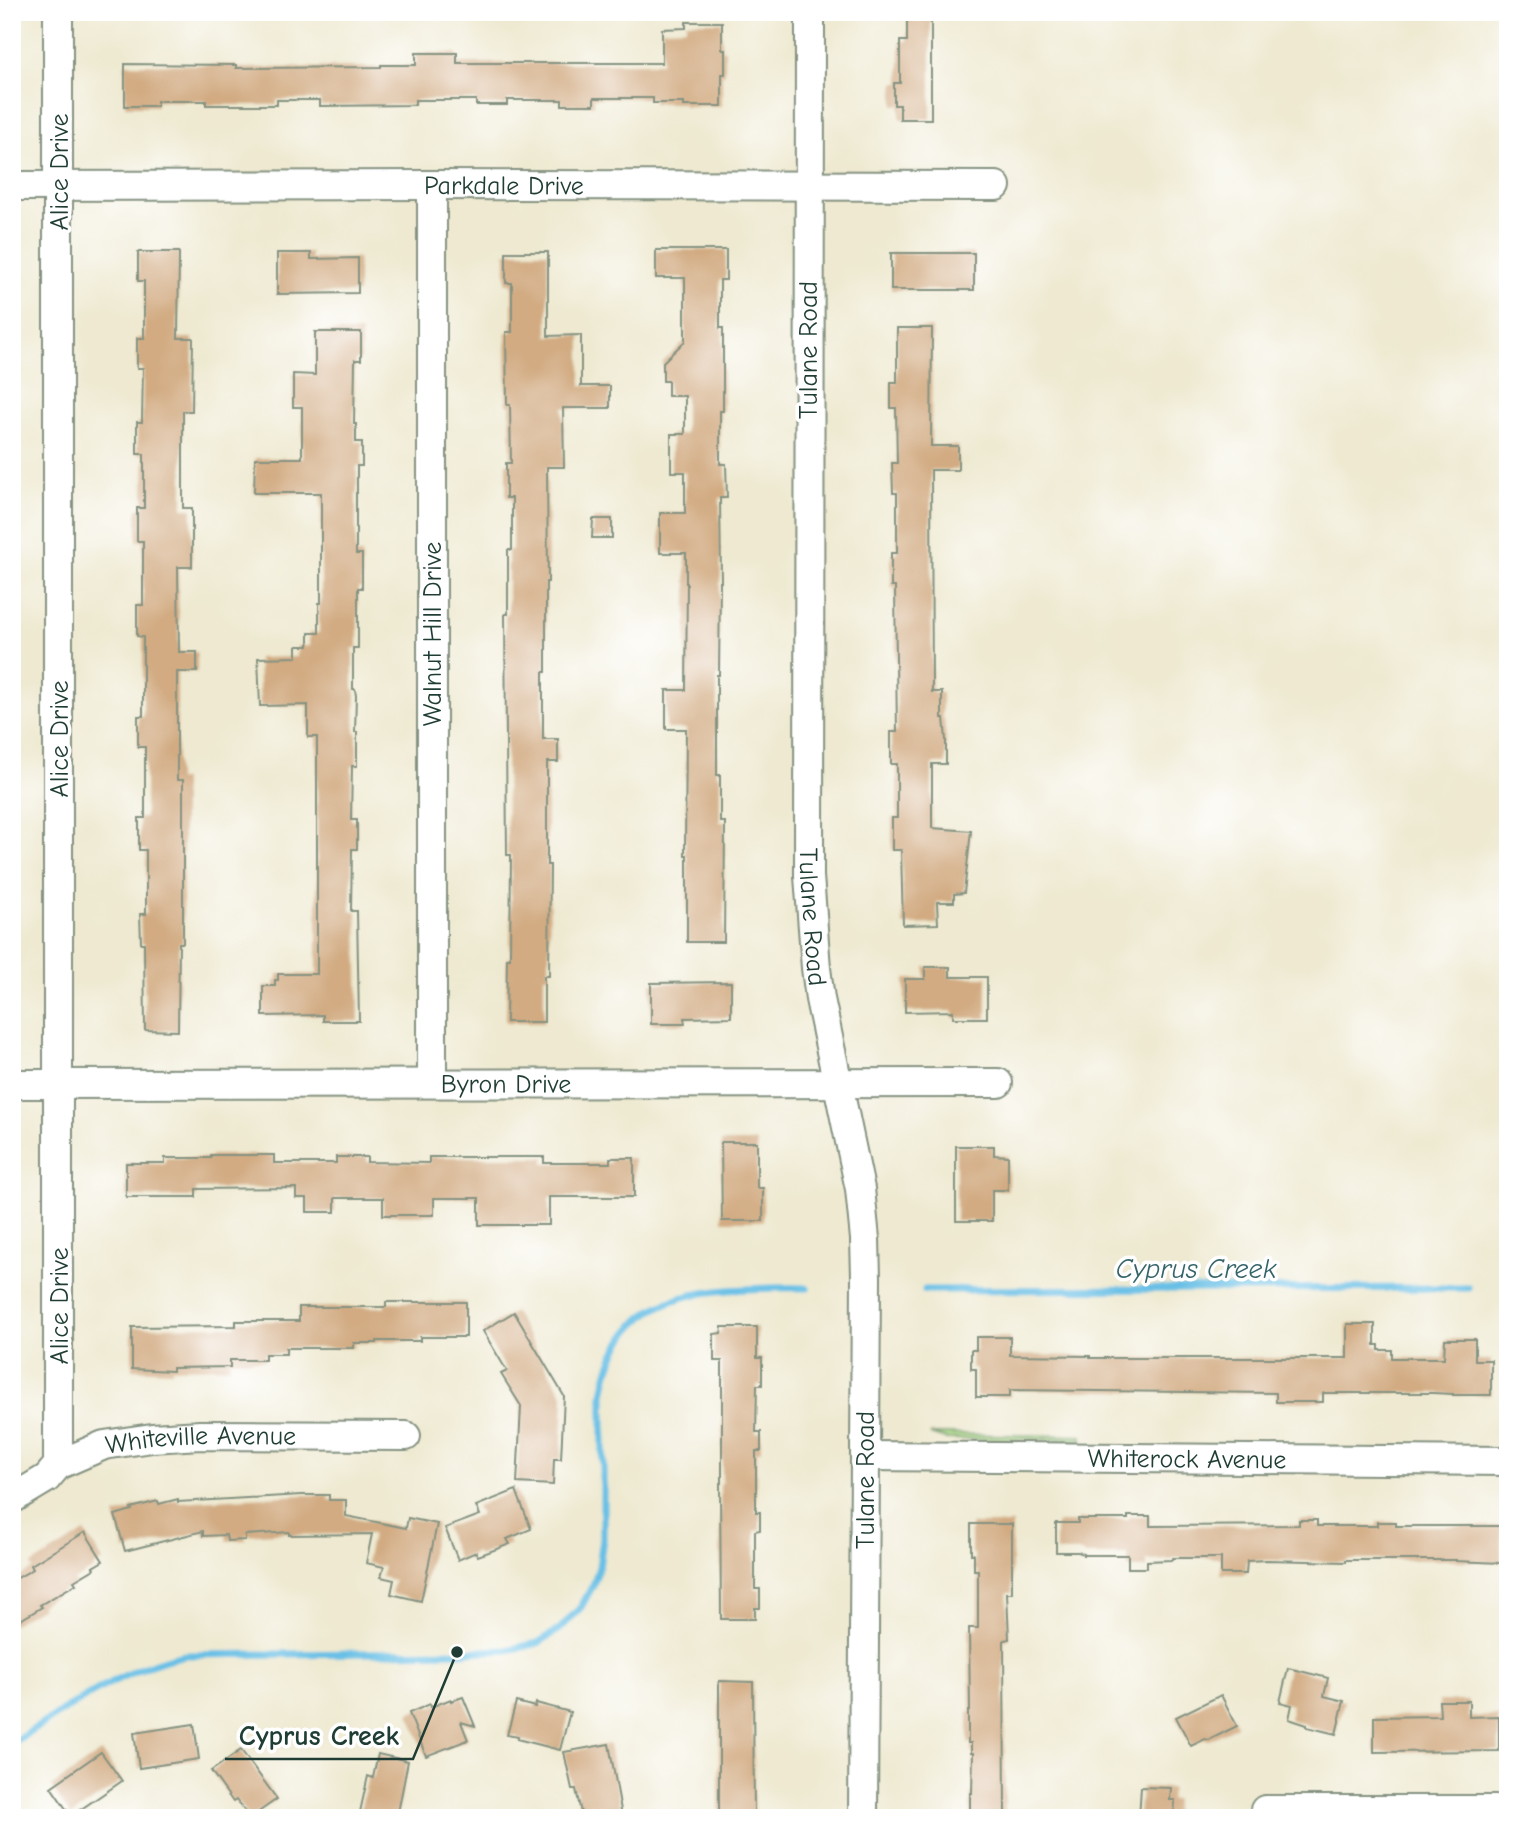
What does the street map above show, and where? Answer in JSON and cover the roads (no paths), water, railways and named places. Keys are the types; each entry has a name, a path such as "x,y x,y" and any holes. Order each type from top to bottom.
{"street":[{"name":"Alice Drive","path":"58,12 58,1465"},
{"name":"Tulane Road","path":"810,12 809,876 820,999 860,1189 865,1239 863,1818"},
{"name":"Walnut Hill Drive","path":"432,185 432,1083"},
{"name":"Parkdale Drive","path":"12,186 996,186"},
{"name":"Byron Drive","path":"12,1084 998,1083"},
{"name":"Whiteville Avenue","path":"12,1499 47,1478 58,1465 104,1445 200,1435 406,1436"},
{"name":"Whiterock Avenue","path":"865,1456 1508,1461"},
{"path":"1265,1810 1508,1810"}],"waterway":[{"name":"Cyprus Creek","path":"12,1743 95,1691 139,1669 185,1655 457,1652 507,1650 538,1643 560,1629 581,1607 599,1567 603,1538 603,1394 610,1365 621,1342 634,1324 651,1311 694,1294 807,1288"},
{"name":"Cyprus Creek","path":"925,1290 1468,1288"}],"place":[{"name":"Cyprus Creek","path":"457,1652"}]}
